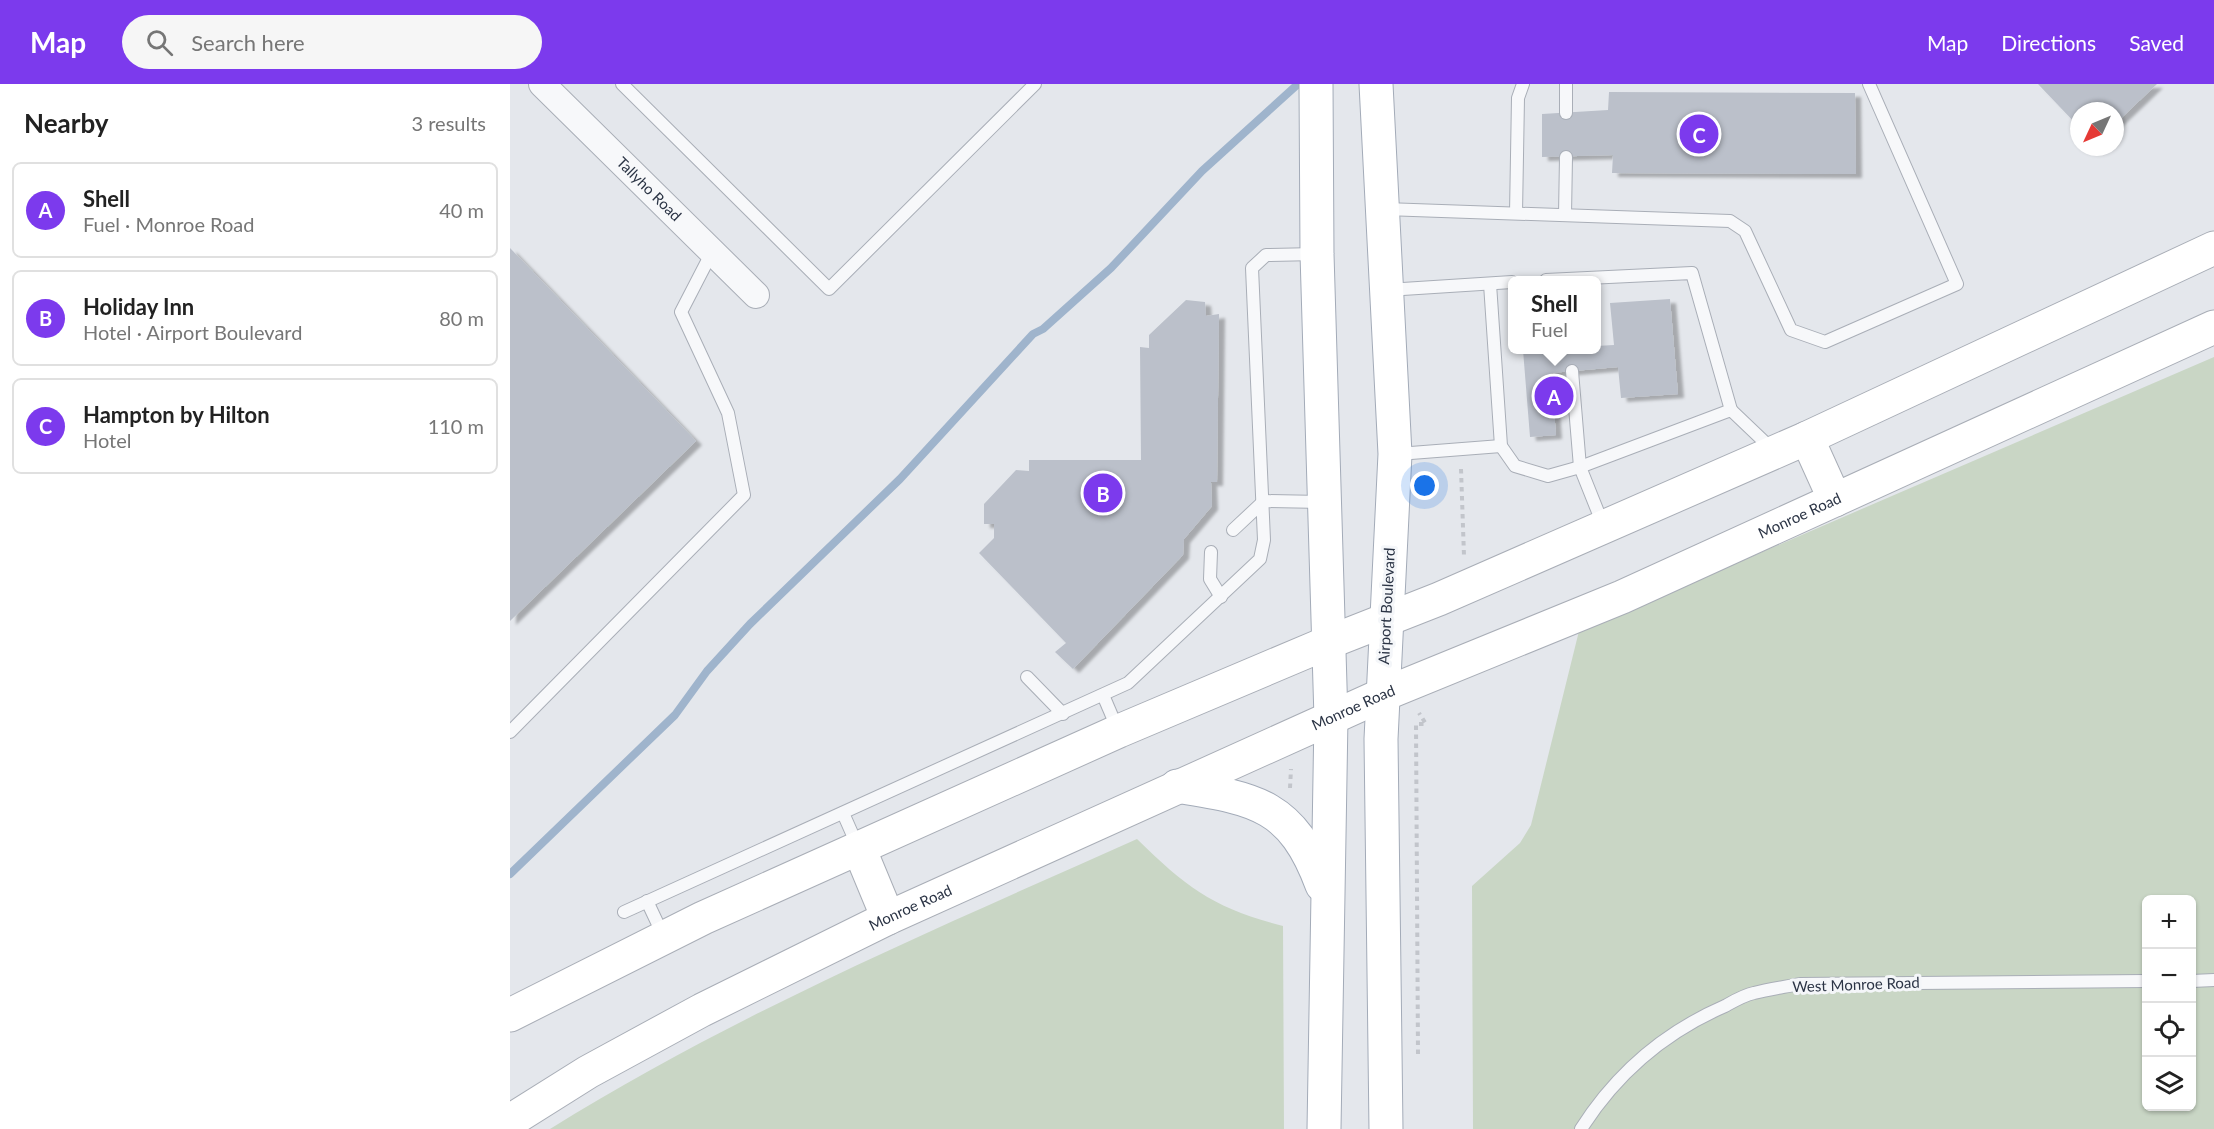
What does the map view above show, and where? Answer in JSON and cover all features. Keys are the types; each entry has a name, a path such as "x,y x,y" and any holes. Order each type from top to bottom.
{"main road":[{"path":"1316,84 1317,254 1330,718 1324,1129"},
{"name":"Airport Boulevard","path":"1376,84 1395,454 1382,694 1386,1129"},
{"path":"510,1015 664,938 859,848 1119,731 1387,620 1807,438 2214,248"},
{"name":"Monroe Road","path":"510,1121 588,1072 702,1010 888,918 1382,694 1622,597 2214,327"},
{"path":"1807,438 1835,500"},
{"path":"1177,786 1250,799 1276,813 1297,835 1311,855 1326,896"},
{"path":"859,848 888,918"}],"street":[{"name":"Tallyho Road","path":"542,84 756,295"}],"lane":[{"path":"622,84 829,289 1035,84"},
{"path":"1516,213 1518,98 1522,84"},
{"path":"1566,84 1566,113"},
{"path":"1381,209 1730,221 1745,231 1791,330 1825,342 1957,284 1869,84"},
{"path":"1565,215 1566,157"},
{"path":"510,732 744,495 728,413 681,312 712,252"},
{"path":"624,912 1128,683 1221,597 1260,559 1264,540 1252,268 1266,255 1317,254"},
{"path":"1601,278 1692,273 1731,410 1774,452"},
{"path":"1386,290 1508,282"},
{"path":"1490,284 1501,446 1515,466 1548,476 1580,467 1731,410"},
{"path":"1572,371 1580,467 1604,527"},
{"path":"1395,454 1501,446"},
{"path":"1233,530 1264,501 1323,502"},
{"path":"1210,552 1210,579 1221,597"},
{"path":"1027,677 1063,714"},
{"path":"1103,695 1119,731"},
{"path":"843,813 859,848"},
{"path":"647,901 664,938"},
{"path":"2196,981 2214,980"},
{"name":"West Monroe Road","path":"1581,1129 1597,1103 1635,1063 1652,1049 1706,1014 1753,993 1800,984 2142,981"}],"path":[{"path":"1461,469 1464,563"},
{"path":"1417,710 1426,724 1416,724 1418,1057"},
{"path":"1289,798 1292,761"}],"green space":[{"path":"2214,357 2214,1129 1473,1129 1472,886 1520,843 1531,825 1579,631"},
{"path":"1137,839 1187,884 1203,894 1238,912 1283,926 1284,1129 550,1129 692,1047 765,1010 913,939"}],"building":[{"path":"2038,84 2157,84 2124,115 2124,102 2070,102 2070,118"},
{"path":"1609,92 1855,93 1856,174 1612,173 1613,155 1542,157 1542,114 1608,110"},
{"path":"510,248 696,441 510,621"},
{"path":"1670,299 1678,394 1621,398 1618,367 1551,373 1556,435 1530,437 1523,354 1601,354 1601,346 1614,345 1610,303"},
{"path":"1186,300 1205,302 1206,316 1219,314 1217,482 1211,482 1212,506 1184,539 1183,555 1073,669 1055,652 1066,643 979,553 994,538 994,524 984,524 984,504 1016,470 1029,471 1029,460 1141,460 1140,347 1149,348 1149,335"}],"waterway":[{"path":"510,874 675,715 707,671 750,624 900,479 1033,334 1043,329 1111,268 1202,171 1298,84"}],"place":[{"name":"Hampton by Hilton","path":"1699,134"},
{"name":"Shell","path":"1554,396"},
{"name":"Holiday Inn","path":"1103,493"}]}
